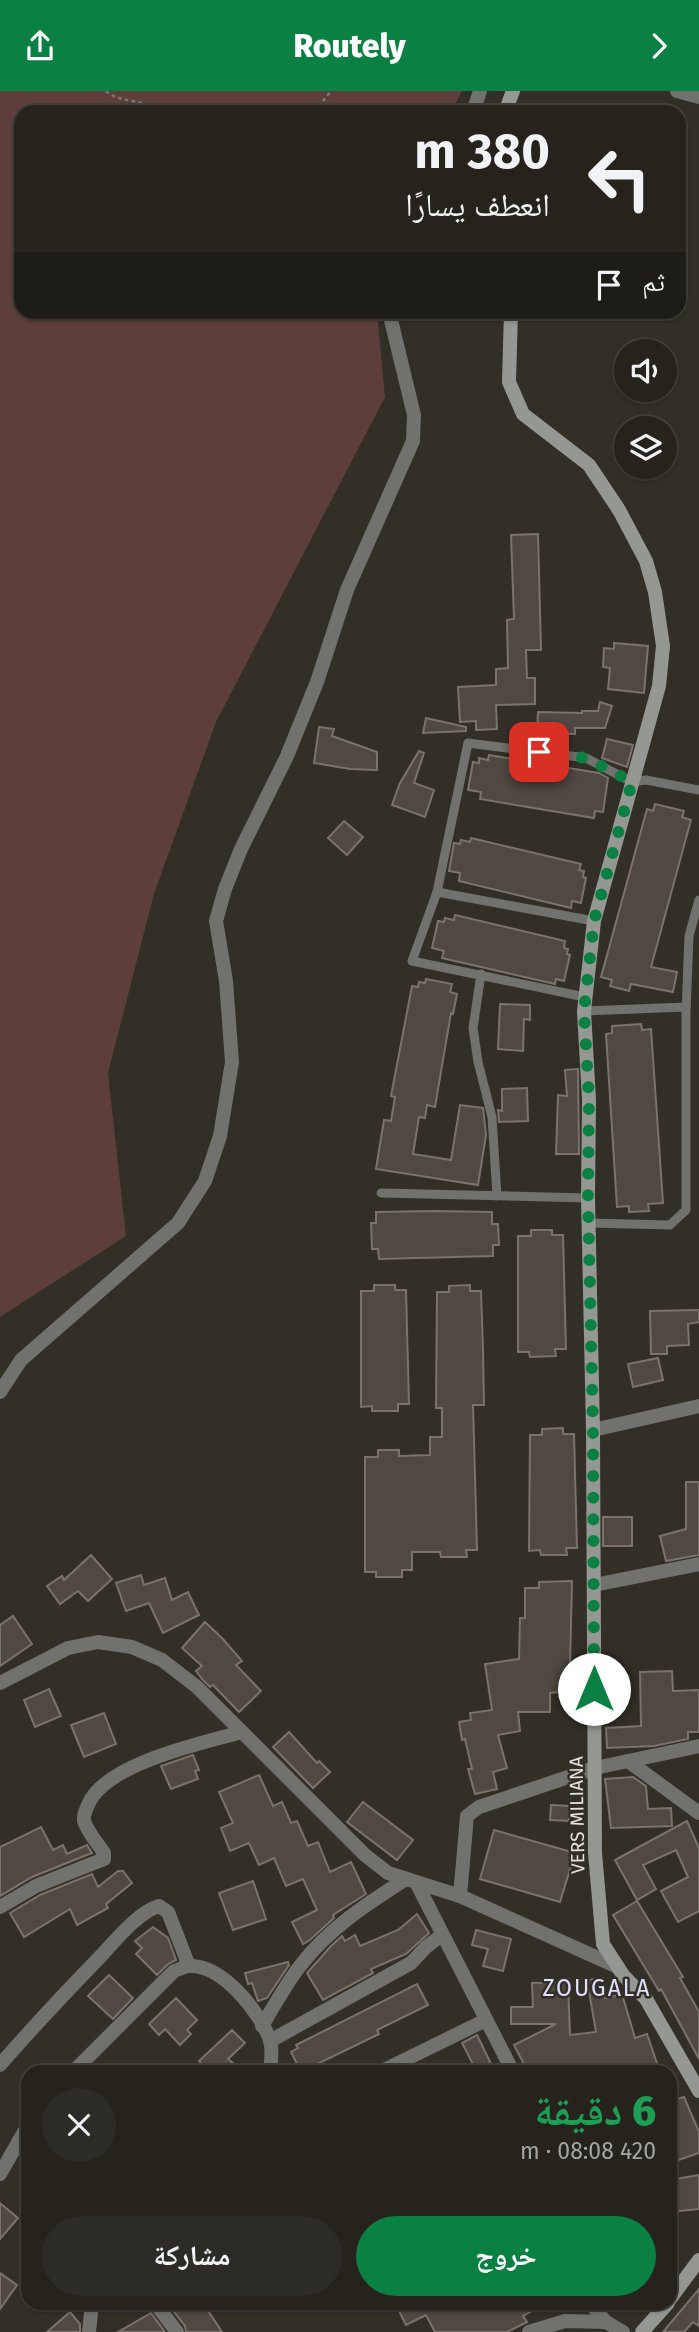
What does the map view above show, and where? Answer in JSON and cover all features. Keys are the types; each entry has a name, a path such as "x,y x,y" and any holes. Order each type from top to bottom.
{"main road":[{"name":"VERS MILIANA","path":"511,319 509,382 523,414 589,465 619,510 646,561 663,646 659,686 594,921 584,1004 589,1100 595,1853 603,1944 618,1967 646,1999 699,2091"},
{"path":"677,2290 699,2260"},
{"path":"642,2332 661,2310"}],"street":[{"path":"677,91 699,97"},
{"path":"0,1392 22,1360 178,1223 205,1181 220,1136 232,1062 226,981 216,921 241,849 287,756 317,681 347,590 413,441 414,415 391,319"},
{"path":"593,1430 699,1406"},
{"path":"594,1585 699,1565"},
{"path":"0,1683 68,1648 99,1642 132,1647 162,1660 197,1687 365,1855 388,1873 460,1896 618,1967"},
{"path":"0,1907 36,1886 104,1859 104,1853 84,1822 84,1814 90,1798 105,1782 171,1752 242,1732"},
{"path":"460,1896 467,1816 479,1807 595,1768 699,1746"},
{"path":"628,1761 699,1813"},
{"path":"411,1881 442,1934 509,2065"},
{"path":"262,2026 301,1965 326,1938 374,1899 411,1881"},
{"path":"0,2064 52,2005 150,1908 159,1906 168,1912 189,1966"},
{"path":"270,2041 411,1963 442,1934"},
{"path":"80,2065 174,1971 189,1966 204,1969 224,1979 249,2001 270,2041 271,2065"},
{"path":"394,2065 486,2020"},
{"path":"0,2174 21,2137"},
{"path":"89,2332 91,2310"},
{"path":"160,2310 177,2332"},
{"path":"596,2310 606,2322 623,2332"},
{"path":"529,2332 565,2321 606,2322"}],"lane":[{"path":"686,1007 584,1004 481,974 412,961 437,892 468,743 586,758 632,782 646,780 699,790"},
{"path":"437,892 594,921"},
{"path":"589,1223 670,1225 686,1210 686,1007 689,936 699,900"},
{"path":"481,974 473,1028 478,1062 492,1117 497,1196"},
{"path":"381,1193 588,1198"}],"path":[{"path":"106,91 113,97 151,105"},
{"path":"320,105 331,91"}],"shaded area":[{"path":"0,91 462,91 455,105 14,105 14,319 378,319 385,397 216,722 154,894 108,1073 126,1236 0,1317"}],"building":[{"path":"538,534 541,650 526,650 527,678 535,678 535,704 496,705 497,729 476,730 476,721 460,722 458,687 496,685 496,669 508,668 507,620 514,619 511,535"},
{"path":"614,643 648,646 644,693 608,689 610,668 603,667 604,648 614,649"},
{"path":"600,702 612,706 605,728 575,728 575,734 537,733 538,712 598,711"},
{"path":"426,718 466,727 466,731 423,733"},
{"path":"319,727 334,729 332,736 377,752 377,770 314,763"},
{"path":"607,739 633,745 627,767 602,758"},
{"path":"419,751 424,753 414,783 434,790 425,817 392,805 400,783"},
{"path":"489,755 599,773 608,778 603,812 595,811 594,818 480,799 481,792 468,790 473,762 479,763 479,758 488,760"},
{"path":"655,804 684,811 682,817 691,820 651,967 677,972 673,992 631,984 629,991 610,986 612,980 601,977 647,809 653,811"},
{"path":"344,821 363,837 347,855 328,838"},
{"path":"471,838 581,864 579,870 584,871 583,877 586,878 581,903 572,901 571,908 459,881 460,873 449,871 454,843 460,844 461,840 470,842"},
{"path":"455,915 565,941 564,948 568,949 567,954 570,955 564,981 556,979 555,984 442,958 444,951 432,948 438,921 444,922 445,918 454,920"},
{"path":"426,979 452,984 450,992 457,994 453,1014 451,1013 435,1107 427,1105 425,1118 419,1117 413,1154 451,1160 460,1105 483,1108 486,1135 478,1185 376,1169 384,1120 391,1121 395,1097 391,1096 412,986 418,987 419,982 425,983"},
{"path":"500,1004 530,1005 530,1020 524,1019 523,1051 498,1049"},
{"path":"641,1024 642,1030 651,1029 663,1203 648,1204 649,1211 629,1212 629,1206 617,1207 606,1034 612,1033 612,1026"},
{"path":"578,1069 579,1154 556,1154 558,1095 567,1096 565,1070"},
{"path":"527,1088 528,1121 499,1122 502,1089"},
{"path":"376,1212 492,1212 492,1224 498,1224 499,1245 493,1245 493,1256 379,1259 378,1249 372,1249 371,1223 376,1223"},
{"path":"531,1230 552,1230 552,1235 563,1235 566,1349 555,1349 556,1356 530,1357 529,1352 518,1352 518,1236 531,1236"},
{"path":"374,1285 395,1285 395,1290 406,1290 409,1404 398,1404 398,1411 372,1411 372,1406 361,1407 361,1291 374,1291"},
{"path":"470,1285 470,1291 481,1291 483,1350 484,1405 473,1405 477,1550 466,1550 467,1557 441,1557 440,1552 412,1552 412,1570 402,1570 402,1577 376,1577 376,1572 365,1572 365,1457 378,1457 378,1450 399,1450 399,1456 430,1455 430,1437 442,1437 442,1408 436,1408 437,1292 449,1292 449,1286"},
{"path":"699,1310 699,1322 688,1324 689,1345 667,1346 667,1354 651,1354 650,1311"},
{"path":"658,1358 663,1380 633,1387 628,1364"},
{"path":"563,1428 563,1434 574,1434 577,1548 566,1548 567,1555 541,1555 540,1550 529,1551 530,1435 542,1435 542,1429"},
{"path":"686,1482 699,1482 699,1555 666,1561 660,1536 686,1529"},
{"path":"603,1517 632,1517 632,1546 603,1546"},
{"path":"91,1555 112,1579 88,1601 78,1591 60,1604 47,1586 62,1576 64,1580"},
{"path":"141,1575 144,1585 165,1578 172,1600 188,1592 199,1615 163,1633 149,1603 126,1611 116,1583"},
{"path":"572,1581 570,1665 576,1664 579,1690 550,1693 550,1712 518,1712 520,1731 498,1735 507,1768 493,1772 497,1789 475,1794 468,1769 472,1769 459,1722 471,1720 470,1713 492,1710 485,1664 519,1659 520,1618 525,1618 525,1588 539,1588 539,1582"},
{"path":"13,1616 32,1644 0,1666 0,1625"},
{"path":"205,1622 242,1661 236,1665 261,1691 239,1712 213,1685 210,1687 203,1680 196,1671 202,1666 182,1648"},
{"path":"672,1671 673,1691 699,1690 699,1732 688,1732 688,1739 654,1746 607,1748 606,1728 641,1726 640,1672"},
{"path":"49,1689 61,1716 35,1727 24,1700"},
{"path":"104,1713 116,1744 84,1757 71,1725"},
{"path":"289,1732 317,1763 319,1761 330,1772 313,1788 273,1747"},
{"path":"193,1755 199,1770 195,1771 198,1779 171,1789 161,1766"},
{"path":"259,1775 273,1806 282,1802 291,1823 297,1821 308,1846 318,1842 330,1872 351,1862 366,1894 333,1915 334,1918 303,1944 292,1922 317,1910 303,1879 286,1886 274,1858 259,1865 249,1843 230,1851 221,1828 233,1823 219,1792"},
{"path":"633,1777 646,1786 648,1809 671,1808 672,1826 611,1828 605,1779"},
{"path":"363,1802 413,1840 397,1860 347,1822"},
{"path":"551,1805 570,1806 569,1821 550,1820"},
{"path":"687,1821 699,1848 699,1911 678,1922 661,1891 688,1877 676,1850 643,1865 656,1889 637,1900 615,1860"},
{"path":"41,1827 53,1850 63,1845 67,1854 87,1845 92,1853 32,1877 0,1896 0,1847"},
{"path":"494,1830 575,1853 560,1902 480,1879"},
{"path":"118,1871 123,1871 132,1883 106,1904 108,1908 77,1925 70,1909 24,1937 10,1913 40,1895 92,1874 98,1887"},
{"path":"253,1881 266,1919 233,1930 219,1893"},
{"path":"637,1901 683,1977 680,1978 699,2012 699,2059 661,1989 659,1991 613,1915"},
{"path":"417,1914 429,1933 406,1954 371,1969 373,1973 323,2000 307,1973 331,1946 342,1936 345,1941 355,1935 360,1946 398,1930"},
{"path":"153,1927 168,1938 176,1960 157,1975 136,1954 142,1948 135,1941"},
{"path":"476,1930 511,1939 503,1971 483,1966 488,1949 472,1945"},
{"path":"288,1962 289,1965 267,1998 258,2001 252,1983 248,1984 245,1973"},
{"path":"109,1975 133,1998 113,2019 88,1996"},
{"path":"603,1978 605,1998 622,1994 635,2038 647,2034 658,2065 524,2065 514,2045 556,2024 511,2024 511,2007 533,2007 532,1983 568,1982 570,2035 596,2032 587,1980"},
{"path":"417,1984 428,2005 377,2030 379,2034 315,2065 298,2065 291,2052 298,2048 296,2045"},
{"path":"176,1998 197,2020 187,2030 191,2034 180,2045 165,2029 159,2035 149,2024"},
{"path":"232,2030 245,2043 228,2059 235,2065 203,2065 199,2061"},
{"path":"477,2035 492,2065 473,2065 462,2043"},
{"path":"684,2097 699,2132 699,2153 677,2161 677,2099"},
{"path":"699,2175 699,2209 677,2211 677,2179"},
{"path":"0,2203 18,2218 0,2239"},
{"path":"0,2273 17,2285 0,2309"},
{"path":"699,2289 699,2326 693,2322 684,2332 663,2332"},
{"path":"173,2310 208,2310 222,2332 186,2332 185,2326"},
{"path":"398,2310 534,2310 523,2316 527,2322 507,2332 435,2332 426,2315 406,2325"},
{"path":"70,2312 80,2324 80,2332 47,2332"},
{"path":"151,2313 165,2332 118,2332"}],"district":[{"name":"ZOUGALA","path":"597,1988"}],"route":[{"path":"539,752 586,758 632,782 594,921 584,1011 589,1100 594,1689"}]}
